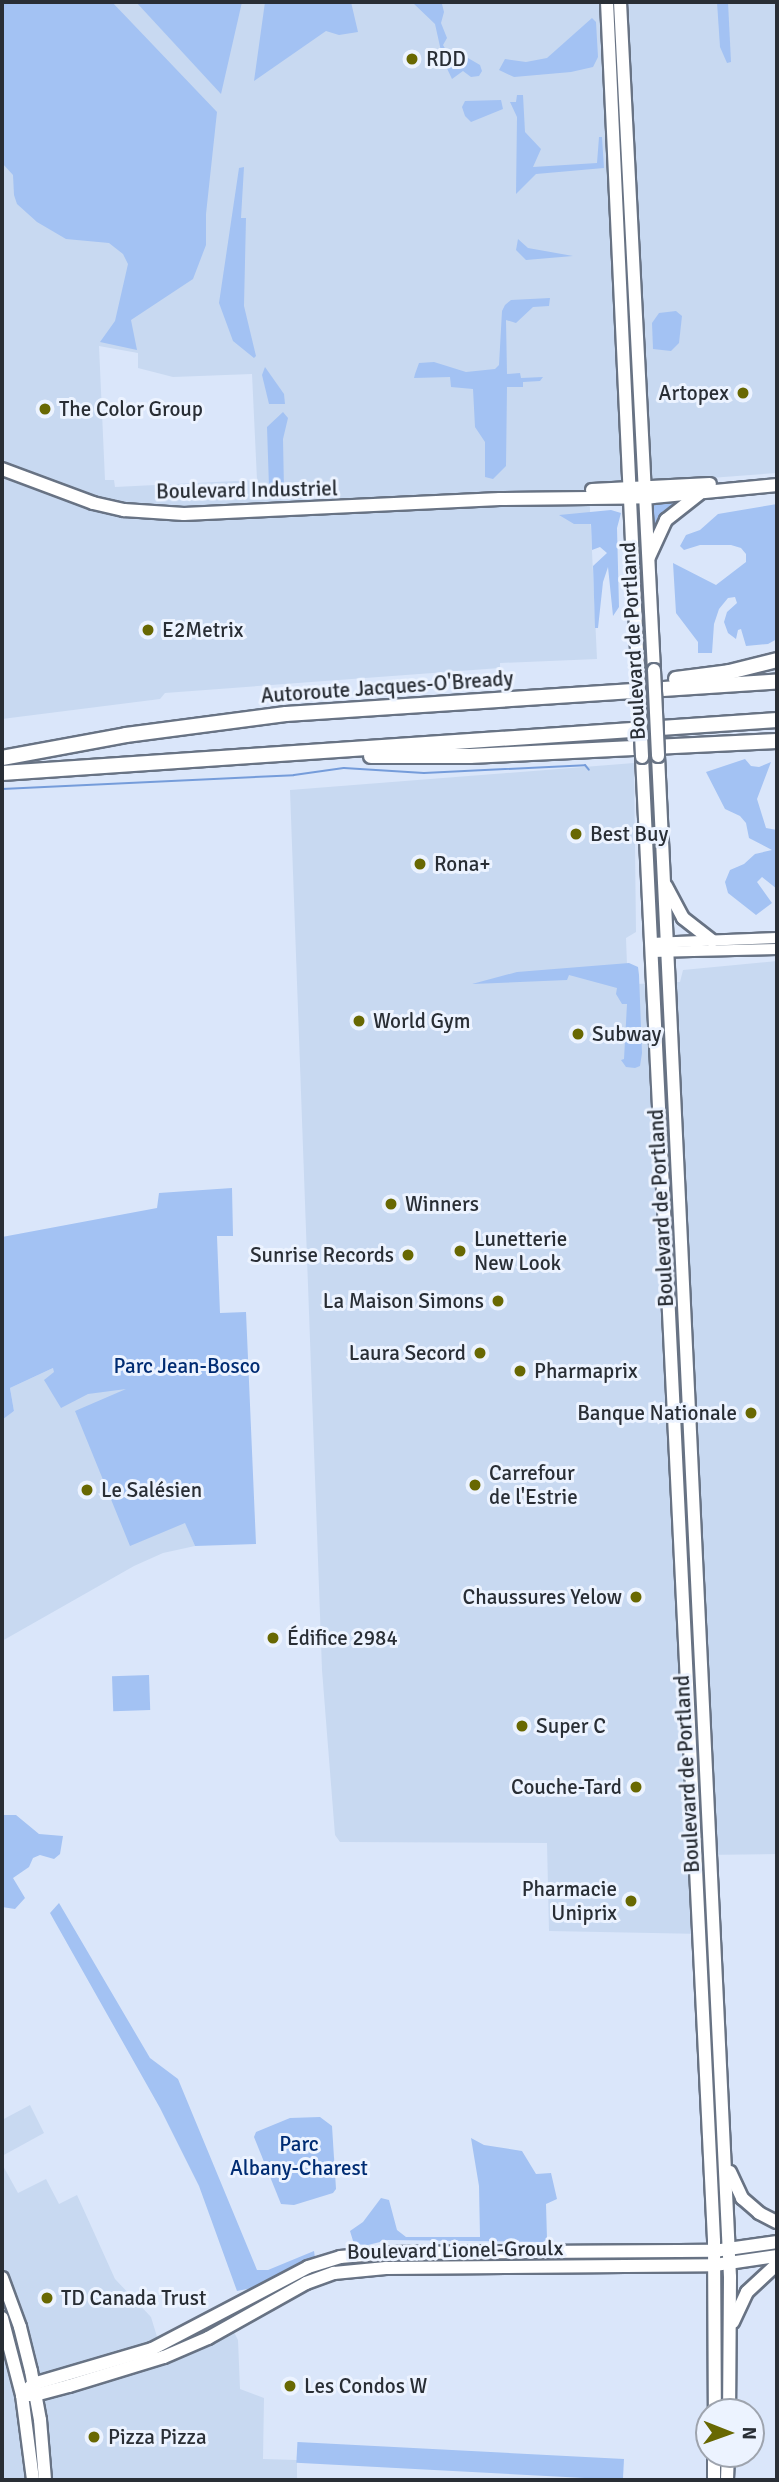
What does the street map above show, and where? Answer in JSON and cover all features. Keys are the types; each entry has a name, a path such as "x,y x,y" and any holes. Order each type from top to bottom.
{"highway":[{"path":"547,696 729,672 777,660"},
{"name":"Autoroute Jacques-O'Bready","path":"2,758 109,737 260,717 777,681"},
{"path":"2,773 777,720"},
{"path":"261,754 448,757 777,741"}],"main road":[{"name":"Boulevard de Portland","path":"607,2 715,2265 715,2398"},
{"name":"Boulevard de Portland","path":"620,2 730,2264 729,2398"},
{"name":"Boulevard Industriel","path":"2,469 78,499 150,513 206,514 630,491 701,493 777,484"},
{"name":"Boulevard Industriel","path":"645,492 777,484"},
{"path":"648,561 669,517 701,493"},
{"path":"664,881 683,918 712,941"},
{"path":"723,2134 731,2176 739,2194 759,2213 777,2222"},
{"name":"Boulevard Lionel-Groulx","path":"30,2391 152,2348 308,2267 340,2257 389,2253 714,2252 777,2242"},
{"name":"Boulevard Lionel-Groulx","path":"30,2391 164,2357 208,2338 306,2283 334,2273 386,2268 715,2265 777,2256"},
{"path":"730,2329 747,2292 777,2264"},
{"path":"2,2278 20,2327 45,2480"},
{"path":"2,2318 30,2391 33,2480"}],"street":[{"path":"667,947 712,941 777,938"},
{"path":"651,947 777,949"}],"shaded area":[{"path":"2,2 777,2 777,473 589,487 597,659 500,663 500,668 165,693 160,699 2,719","holes":["99,346 138,353 138,368 173,377 252,374 257,480 115,487 114,480 105,480"]},
{"path":"634,763 636,932 626,938 627,965 637,984 680,982 683,970 777,961 777,1854 701,1855 704,1934 549,1931 547,1843 340,1842 335,1835 322,1670 290,790"},
{"name":"Le Salésien","path":"53,1368 130,1388 195,1546 163,1553 134,1566 2,1641 2,1420 14,1411 10,1388"},
{"path":"30,2105 44,2133 2,2156 2,2120"},
{"path":"2,2164 18,2193 46,2179 59,2204 77,2195 115,2279 151,2317 165,2363 234,2332 238,2340 240,2389 264,2398 263,2459 297,2460 297,2480 2,2480"}],"green space":[{"path":"2,2 112,2 217,112 206,214 206,245 193,279 131,320 137,350 100,342 115,321 128,264 123,254 109,243 66,239 37,222 17,204 13,175 2,163"},
{"path":"136,2 242,2 221,94"},
{"path":"265,2 351,2 358,32 339,35 326,31 254,81"},
{"path":"412,2 442,4 444,12 441,23 447,38 443,45 446,50 456,51 480,65 482,71 479,76 471,77 463,71 452,79 443,60 435,24"},
{"path":"717,2 728,2 731,62 727,63 720,47"},
{"path":"592,18 596,22 598,57 593,67 571,72 514,77 499,70 505,59 526,62 547,58"},
{"path":"517,95 523,95 525,132 541,149 533,167 597,163 599,137 602,137 604,168 536,174 516,194 517,117 510,102 516,102"},
{"path":"501,100 503,109 471,122 462,107 465,101"},
{"path":"244,167 241,218 246,218 244,306 256,356 254,358 233,341 219,303 239,168"},
{"path":"518,239 528,248 573,256 526,260 516,250"},
{"path":"550,298 549,306 533,307 516,323 506,320 507,374 520,373 521,378 543,377 540,381 523,382 523,387 507,387 506,466 493,479 485,477 485,442 475,427 473,389 451,387 450,377 414,378 415,374 419,363 434,362 466,372 495,369 499,365 502,311 505,305 511,300"},
{"path":"676,311 682,316 679,343 671,351 653,349 652,323 659,313"},
{"path":"265,367 284,394 285,404 269,404 262,375"},
{"path":"283,412 288,418 283,439 284,490 273,490 269,487 267,427"},
{"path":"678,500 654,532 651,502"},
{"path":"777,504 777,639 768,644 746,646 741,629 738,630 736,639 728,633 724,622 727,612 737,603 735,597 728,598 719,609 714,624 712,653 698,653 698,642 676,613 673,563 716,585 746,562 746,554 741,548 731,545 700,545 684,550 680,546 686,535 700,530 718,514"},
{"path":"611,510 621,513 617,528 619,607 613,616 608,567 603,582 598,628 595,628 593,566 607,553 600,547 592,550 591,524 574,524 559,515"},
{"path":"745,759 751,766 759,767 771,762 757,799 766,828 777,830 777,889 762,877 757,882 772,903 756,915 728,893 725,882 730,870 744,864 755,854 772,850 749,838 746,823 740,816 725,809 706,772"},
{"path":"629,963 638,967 639,975 642,1053 640,1066 635,1068 626,1067 621,1060 624,1059 627,1004 622,1004 616,994 617,988 569,975 567,980 472,984 517,972"},
{"name":"Parc Jean-Bosco","path":"232,1188 233,1236 217,1236 220,1313 246,1312 256,1544 195,1546 185,1523 130,1546 75,1411 126,1389 88,1394 61,1408 44,1380 54,1372 53,1368 10,1388 14,1411 2,1420 2,1237 157,1208 159,1193"},
{"path":"149,1675 150,1710 113,1711 112,1676"},
{"path":"2,1815 16,1815 39,1834 63,1836 60,1854 54,1859 40,1855 33,1858 29,1867 13,1878 25,1898 15,1909 2,1907"},
{"path":"59,1903 150,2058 178,2079 257,2270 268,2270 314,2251 315,2258 257,2287 237,2291 199,2186 160,2108 50,1913"},
{"name":"Parc Albany-Charest","path":"320,2117 332,2126 336,2189 333,2193 294,2205 281,2204 254,2137 256,2132 290,2118"},
{"path":"471,2138 484,2145 522,2151 536,2174 551,2173 557,2199 546,2204 547,2239 543,2242 388,2240 368,2245 354,2244 350,2231 363,2222 381,2198 389,2200 397,2230 406,2237 480,2237 479,2186"},
{"path":"297,2442 624,2459 623,2480 296,2463"}],"waterway":[{"path":"2,789 294,775 344,768 424,773 585,765 589,770"}],"place":[{"name":"RDD","path":"412,59"},
{"name":"Artopex","path":"743,393"},
{"name":"The Color Group","path":"45,409"},
{"name":"E2Metrix","path":"148,630"},
{"name":"Best Buy","path":"576,834"},
{"name":"Rona+","path":"420,864"},
{"name":"World Gym","path":"359,1021"},
{"name":"Subway","path":"578,1034"},
{"name":"Winners","path":"391,1204"},
{"name":"Lunetterie New Look","path":"460,1251"},
{"name":"Sunrise Records","path":"408,1255"},
{"name":"La Maison Simons","path":"498,1301"},
{"name":"Laura Secord","path":"480,1353"},
{"name":"Pharmaprix","path":"520,1371"},
{"name":"Banque Nationale","path":"751,1413"},
{"name":"Carrefour de l'Estrie","path":"475,1485"},
{"name":"Le Salésien","path":"87,1490"},
{"name":"Chaussures Yelow","path":"636,1597"},
{"name":"Édifice 2984","path":"273,1638"},
{"name":"Super C","path":"522,1726"},
{"name":"Couche-Tard","path":"636,1787"},
{"name":"Pharmacie Uniprix","path":"631,1901"},
{"name":"TD Canada Trust","path":"47,2298"},
{"name":"Les Condos W","path":"290,2386"},
{"name":"Pizza Pizza","path":"94,2437"}]}
